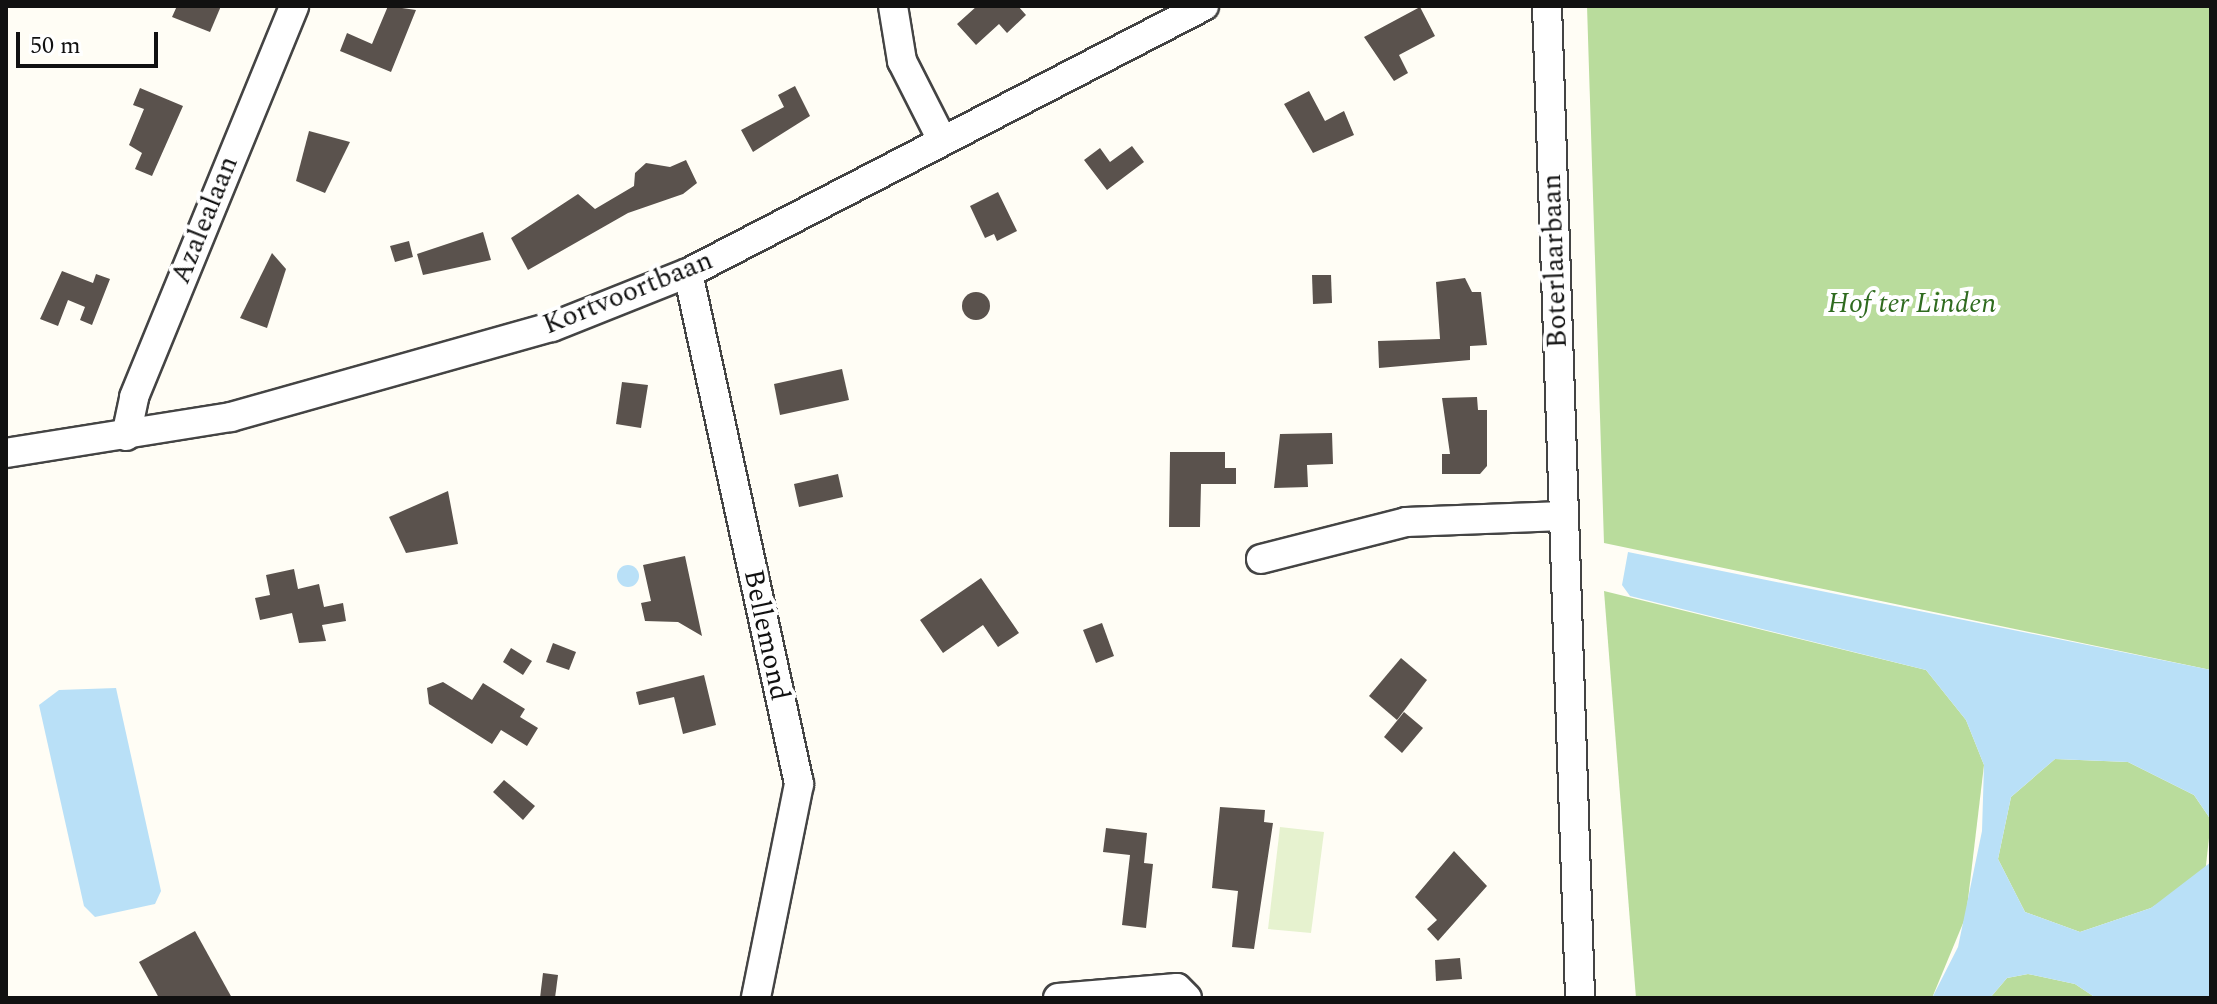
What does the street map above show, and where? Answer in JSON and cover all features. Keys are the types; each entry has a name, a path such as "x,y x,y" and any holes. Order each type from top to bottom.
{"street":[{"name":"Azalealaan","path":"126,436 134,397 294,6"},
{"path":"893,6 902,61 942,140"},
{"name":"Kortvoortbaan","path":"6,453 231,417 552,327 688,273 1204,6"},
{"name":"Boterlaarbaan","path":"1547,6 1580,998"},
{"name":"Bellemond","path":"688,273 799,784 756,998"},
{"path":"1261,559 1406,522 1563,516"},
{"path":"1058,998 1177,988 1187,998"}],"green space":[{"name":"Hof ter Linden","path":"1587,6 2211,6 2211,670 1604,543"},
{"path":"1604,591 1926,670 1966,720 1984,765 1966,916 1932,998 1636,998"},
{"path":"2055,759 2128,762 2194,795 2211,820 2205,874 2151,908 2080,932 2025,912 1998,859 2011,797"},
{"path":"1280,827 1324,832 1311,933 1268,929"},
{"path":"2028,974 2075,984 2096,998 1990,998 2007,978"}],"water":[{"path":"1628,552 2211,670 2211,820 2194,795 2128,762 2055,759 2011,797 1998,859 2025,912 2080,932 2151,908 2211,862 2211,998 2096,998 2075,984 2028,974 2007,978 1990,998 1932,998 1958,947 1982,831 1984,765 1966,720 1926,670 1630,596 1622,585"},
{"path":"628,565 636,568 639,576 636,584 628,587 620,584 617,576 620,568"},
{"path":"116,688 161,891 155,904 95,917 84,906 39,705 59,690"}],"building":[{"path":"177,6 221,6 210,32 172,17"},
{"path":"388,6 416,10 391,72 340,51 347,33 372,44"},
{"path":"977,6 1018,6 1026,15 1007,33 999,24 976,45 957,24"},
{"path":"1420,7 1435,36 1399,55 1408,73 1394,81 1364,37"},
{"path":"795,86 810,116 753,152 741,130 784,107 778,95"},
{"path":"140,88 183,106 152,176 135,169 142,153 129,145 144,109 133,105"},
{"path":"1309,91 1325,121 1344,111 1354,135 1313,153 1284,104"},
{"path":"309,131 350,142 325,193 296,181"},
{"path":"1132,146 1144,162 1107,190 1084,160 1100,148 1110,162"},
{"path":"686,160 697,183 683,194 628,213 528,270 511,238 578,194 595,209 634,186 635,173 646,163 670,167"},
{"path":"998,192 1017,231 997,241 994,234 985,238 970,206"},
{"path":"483,232 491,260 423,275 417,254"},
{"path":"409,241 413,257 395,262 390,246"},
{"path":"272,253 286,269 267,328 240,318"},
{"path":"62,271 93,283 96,274 110,279 92,325 80,320 85,307 68,300 58,326 40,319"},
{"path":"1312,275 1331,275 1332,303 1313,304"},
{"path":"1465,278 1472,292 1481,292 1487,345 1470,346 1470,360 1379,368 1378,341 1440,339 1436,282"},
{"path":"976,292 986,296 990,306 986,316 976,320 966,316 962,306 966,296"},
{"path":"842,369 849,400 780,415 774,384"},
{"path":"622,382 648,385 641,428 616,424"},
{"path":"1477,397 1478,410 1487,410 1487,466 1480,474 1442,474 1442,454 1450,454 1442,398"},
{"path":"1332,433 1333,464 1307,465 1308,487 1274,488 1280,434"},
{"path":"1170,452 1225,452 1225,468 1236,468 1236,484 1201,484 1200,527 1169,527"},
{"path":"838,474 843,497 799,507 794,484"},
{"path":"448,491 458,544 406,553 389,517"},
{"path":"685,556 702,636 678,622 645,621 641,603 651,601 643,565"},
{"path":"294,569 298,589 319,584 324,607 343,603 346,621 322,625 326,641 299,643 292,613 260,620 255,598 270,595 266,575"},
{"path":"981,578 1019,633 998,647 983,625 943,653 920,620"},
{"path":"1102,623 1114,656 1096,663 1083,630"},
{"path":"553,643 576,652 569,670 546,662"},
{"path":"511,648 532,661 523,675 503,662"},
{"path":"1401,658 1427,680 1397,720 1369,696"},
{"path":"704,675 716,725 683,734 674,697 639,705 636,692"},
{"path":"443,682 472,700 483,683 525,709 520,717 538,728 527,746 501,730 492,744 429,704 427,688"},
{"path":"1404,712 1423,728 1402,753 1384,737"},
{"path":"504,780 535,806 523,820 493,792"},
{"path":"1220,807 1265,810 1264,822 1273,823 1254,949 1232,947 1238,891 1212,888"},
{"path":"1106,828 1147,833 1144,863 1153,864 1146,928 1122,925 1130,855 1103,852"},
{"path":"1454,851 1487,886 1438,941 1427,929 1437,920 1415,897"},
{"path":"195,931 232,998 159,998 139,962"},
{"path":"1460,958 1462,979 1436,981 1435,960"},
{"path":"543,973 558,975 555,998 540,998"}]}
